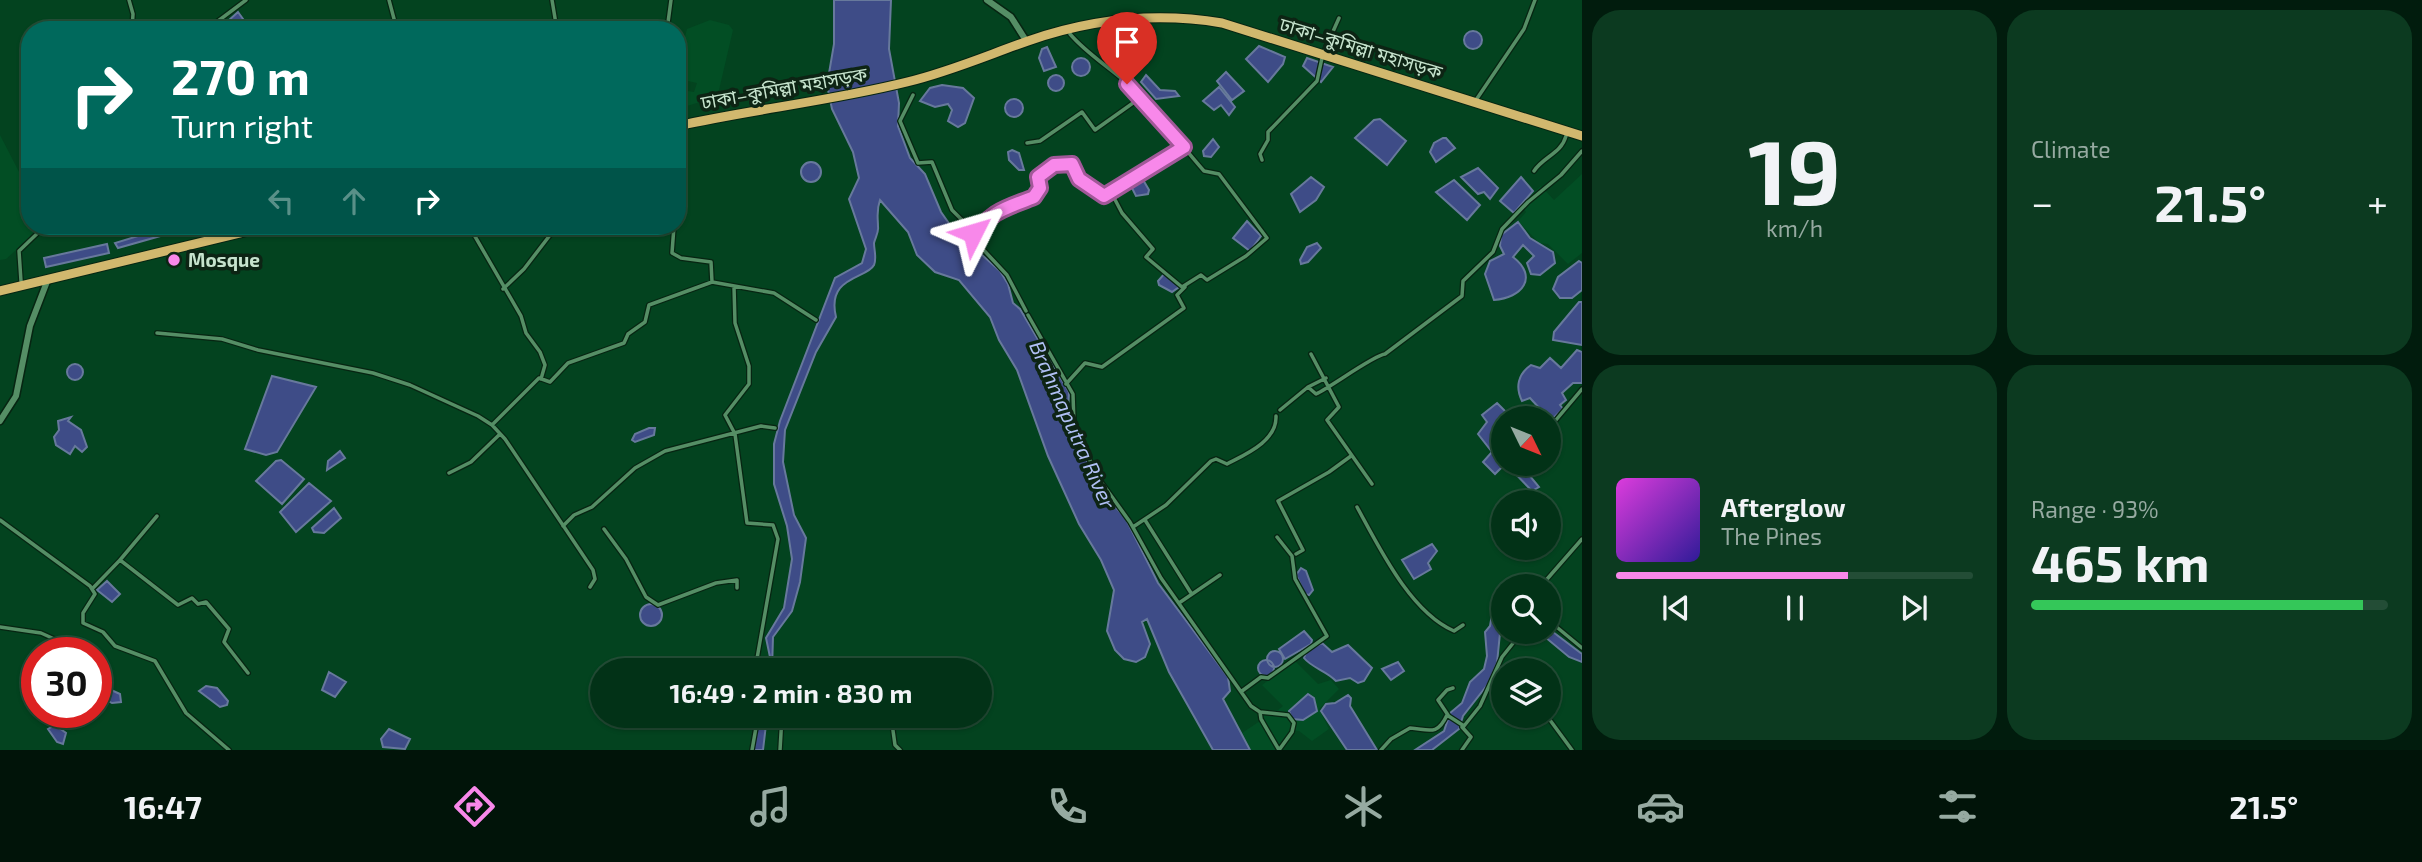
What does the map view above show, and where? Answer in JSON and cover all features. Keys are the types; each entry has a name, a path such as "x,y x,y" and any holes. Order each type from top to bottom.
{"highway":[{"name":"ঢাকা–কুমিল্লা মহাসড়ক","path":"911,87 1027,42 1101,22 1143,16 1186,17 1222,23 1582,139"},
{"name":"ঢাকা–কুমিল্লা মহাসড়ক","path":"686,127 911,87 1070,34 1133,22 1193,23 1226,29 1476,102 1582,139"},
{"path":"0,289 21,281 212,235"},
{"path":"0,289 231,235"}],"street":[{"path":"128,0 133,21"},
{"path":"218,21 246,0"},
{"path":"389,0 395,21"},
{"path":"552,0 556,21"},
{"path":"668,21 671,0"},
{"path":"987,0 1012,17 1027,42"},
{"path":"1476,102 1482,86 1524,29 1535,0"},
{"path":"1262,160 1260,154 1268,132 1317,81 1323,56 1339,18"},
{"path":"1066,384 1085,363 1102,367 1184,308 1177,295 1201,275 1207,280 1225,271 1267,238 1219,174 1205,170 1140,98 1070,34"},
{"path":"911,87 901,121 912,153 918,163 932,162 952,210 978,236 979,245 1007,275 1073,394 1074,425 1085,453 1107,492 1133,527 1138,542 1251,706 1260,712 1288,715 1294,723 1292,732 1279,750 1261,719 1260,712"},
{"path":"1027,143 1040,141 1082,112 1095,130 1140,98"},
{"path":"1534,171 1542,161 1560,149 1566,136"},
{"path":"978,236 991,216 1014,203 1034,197 1040,188 1038,177 1054,165 1072,164 1083,182 1104,196 1184,147"},
{"path":"1308,387 1316,394 1331,387 1376,356 1385,354 1451,306 1462,296 1463,281 1493,252 1502,229 1582,151"},
{"path":"1111,192 1122,212 1153,248 1146,257 1185,287"},
{"path":"21,281 19,251 36,235"},
{"path":"474,235 545,365 541,379 492,425"},
{"path":"503,289 524,269 550,235"},
{"path":"673,235 672,253 681,258 711,262 712,282"},
{"path":"0,421 16,396 30,326 48,279"},
{"path":"541,379 550,382 568,363 624,344 628,334 645,322 648,308 654,302 712,282 774,293 816,320"},
{"path":"734,287 735,323 749,366 749,384 725,415 735,434 747,523 773,525 778,539 757,658"},
{"path":"157,333 222,339 258,350 373,373 410,385 492,425 593,570 595,579 590,587"},
{"path":"1311,354 1331,387 1339,407 1327,420 1373,484"},
{"path":"1280,410 1308,387 1326,378"},
{"path":"1561,414 1582,389"},
{"path":"1133,527 1166,505 1211,461 1216,459 1227,464 1270,437 1276,426 1276,416"},
{"path":"562,526 569,518 592,507 635,468 665,451 765,426 775,428"},
{"path":"449,473 471,462 500,434"},
{"path":"1296,554 1303,550 1278,501 1351,456"},
{"path":"1357,507 1388,556 1392,572 1423,608 1443,627 1454,631 1463,625"},
{"path":"92,589 157,516"},
{"path":"0,520 75,572 92,589 95,594 83,613 83,623 103,632 115,646 155,661 186,713 228,750"},
{"path":"1145,520 1191,593"},
{"path":"604,528 626,559 646,597 658,605 716,583 737,580 737,588"},
{"path":"1242,691 1261,677 1268,678 1326,636 1295,579 1292,556 1277,537"},
{"path":"1551,574 1582,539"},
{"path":"120,560 178,605 191,598 210,606 229,629 225,644 248,673"},
{"path":"1179,603 1220,575"},
{"path":"0,627 41,633 50,637"},
{"path":"1561,631 1582,648"},
{"path":"1501,658 1512,644"},
{"path":"1462,727 1477,712 1491,682"},
{"path":"1453,688 1447,690 1438,700 1448,715 1471,737 1462,750"},
{"path":"1381,750 1391,739 1410,728 1424,733 1436,730 1448,715"},
{"path":"752,750 756,728"},
{"path":"780,750 781,728"},
{"path":"893,728 895,745 900,750"},
{"path":"1556,728 1572,750"}],"shaded area":[{"path":"710,20 729,25 733,30 719,90 707,100 686,106 686,91 694,92 697,83 686,81 687,29"},
{"path":"0,135 21,176 21,235 33,235 6,259 0,260"},
{"path":"1582,174 1582,253 1568,264 1548,244 1539,243 1518,221 1526,212 1520,204 1541,186 1554,200"},
{"path":"1295,661 1318,684 1331,680 1339,689 1319,709 1329,729 1312,741 1299,731 1292,730 1276,750 1251,750 1242,733 1260,721 1259,715 1264,710 1278,710 1283,706 1262,685"}],"water":[{"path":"834,0 891,0 889,49 899,103 898,126 910,158 925,174 941,212 953,229 1000,271 1008,284 1013,303 1020,309 1069,392 1068,412 1075,438 1106,497 1125,517 1158,583 1228,677 1230,691 1223,699 1250,750 1213,750 1169,672 1147,619 1142,622 1150,644 1145,657 1136,662 1124,659 1115,650 1107,631 1114,590 1101,560 1079,524 1048,456 1017,370 999,340 990,317 959,280 935,272 917,255 908,232 880,200 874,265 842,286 837,294 834,304 836,317 816,352 785,430 783,462 794,515 806,538 800,582 792,611 773,637 772,658 770,658 766,638 784,608 792,559 787,526 774,484 774,444 780,421 835,278 862,263 866,249 849,199 859,178 853,152 832,109 827,85 834,44"},
{"path":"238,12 244,21 228,21"},
{"path":"1473,31 1479,34 1482,40 1479,46 1473,49 1467,46 1464,40 1467,34"},
{"path":"1125,36 1134,36 1142,50 1135,58 1127,54 1120,44"},
{"path":"1259,46 1285,57 1283,64 1268,82 1246,59"},
{"path":"1047,47 1056,67 1044,71 1039,58 1042,49"},
{"path":"1081,58 1087,61 1090,67 1087,73 1081,76 1075,73 1072,67 1075,61"},
{"path":"1307,58 1333,67 1321,82 1303,66"},
{"path":"1226,72 1244,91 1232,100 1217,81"},
{"path":"1056,75 1062,77 1062,89 1056,91 1050,89 1048,83 1050,77"},
{"path":"1146,75 1160,90 1175,91 1179,96 1156,99 1141,82"},
{"path":"942,85 963,88 974,98 965,123 958,127 948,121 952,110 948,104 935,107 920,101 930,88"},
{"path":"1219,87 1235,107 1229,115 1221,105 1214,110 1203,101"},
{"path":"1014,99 1020,102 1023,108 1020,114 1014,117 1008,114 1005,108 1008,102"},
{"path":"1380,119 1406,141 1387,165 1355,138 1374,120"},
{"path":"1443,138 1455,148 1436,162 1430,152 1434,143"},
{"path":"1213,139 1219,147 1211,157 1204,156 1203,151"},
{"path":"1012,150 1019,153 1024,170 1019,170 1009,160 1008,152"},
{"path":"811,162 818,165 821,172 818,179 811,182 804,179 801,172 804,165"},
{"path":"1478,168 1498,188 1490,199 1484,192 1478,194 1461,177"},
{"path":"1311,177 1324,187 1316,200 1300,212 1291,194"},
{"path":"1521,177 1533,191 1514,213 1500,201"},
{"path":"1142,178 1149,190 1148,194 1136,196 1131,186"},
{"path":"1454,180 1480,205 1467,220 1436,192"},
{"path":"1247,221 1261,236 1250,251 1233,238"},
{"path":"1518,222 1530,238 1553,252 1555,263 1540,275 1531,274 1527,263 1534,256 1523,245 1513,257 1525,272 1524,285 1512,295 1494,300 1485,274 1490,261 1504,254 1500,246 1501,235"},
{"path":"141,235 164,235 118,248 115,243"},
{"path":"1317,243 1321,248 1308,262 1301,264 1300,260 1307,247"},
{"path":"107,244 109,253 46,267 44,258"},
{"path":"1579,261 1582,263 1582,290 1572,298 1560,298 1553,289 1558,277"},
{"path":"1165,273 1179,287 1172,292 1159,285 1158,281"},
{"path":"1579,302 1582,302 1582,345 1553,340 1554,332"},
{"path":"1577,350 1582,352 1582,383 1573,383 1562,393 1566,400 1561,406 1537,406 1530,398 1522,401 1518,386 1523,372 1531,365 1540,368 1550,358 1561,368"},
{"path":"72,364 78,364 83,372 81,378 72,380 67,375 67,369"},
{"path":"272,376 316,387 277,452 266,455 245,449"},
{"path":"1491,408 1491,451 1478,434 1487,422 1482,415"},
{"path":"71,417 68,421 81,430 87,447 82,452 75,446 70,454 56,445 54,437 59,430 58,421"},
{"path":"655,428 654,435 635,442 632,440 635,434"},
{"path":"340,451 345,458 327,470 328,461"},
{"path":"1491,453 1491,470 1483,462"},
{"path":"281,460 304,479 282,504 256,481 276,461"},
{"path":"1518,476 1530,476 1539,487 1531,490"},
{"path":"309,483 331,501 296,532 280,512"},
{"path":"334,508 341,518 324,533 314,532 312,528"},
{"path":"1432,544 1437,551 1428,563 1431,569 1414,579 1402,560"},
{"path":"1301,568 1306,571 1313,590 1309,595 1305,594 1296,575"},
{"path":"107,581 120,594 112,602 97,590"},
{"path":"651,604 659,607 662,615 659,623 651,626 643,623 640,615 643,607"},
{"path":"1491,620 1491,644 1499,644 1498,658 1491,658 1491,677 1488,684 1463,716 1459,729 1432,750 1415,750 1444,731 1450,713 1462,703 1470,682 1484,669 1487,656 1485,632"},
{"path":"1304,631 1312,640 1311,644 1285,659 1279,649"},
{"path":"1561,638 1582,654 1582,662 1569,657 1553,644 1561,644"},
{"path":"1322,643 1332,652 1348,645 1372,668 1364,681 1358,683 1350,678 1336,681 1304,658 1307,650"},
{"path":"1275,651 1283,659 1275,667 1267,659"},
{"path":"1266,660 1274,668 1266,676 1258,668"},
{"path":"1398,662 1404,671 1391,680 1382,669"},
{"path":"329,672 346,682 335,697 322,690"},
{"path":"206,686 217,688 228,701 227,705 220,707 199,691"},
{"path":"112,690 120,694 121,702 112,703"},
{"path":"1308,694 1314,698 1317,711 1303,720 1292,719 1289,711"},
{"path":"1348,695 1351,698 1350,706 1377,750 1347,750 1321,711 1326,704 1335,703"},
{"path":"59,728 66,733 63,744 57,742 48,729"},
{"path":"758,728 766,728 763,750 753,750"},
{"path":"389,729 410,739 405,749 383,747 381,739"}],"place":[{"name":"Mosque","path":"174,260"}],"route":[{"path":"973,233 978,236 991,216 1003,211 1004,207 1034,197 1040,188 1038,177 1054,165 1072,164 1079,179 1104,196 1160,164 1170,153 1176,154 1184,147 1127,84"}],"water label":[{"name":"Brahmaputra River","path":"1072,425"}]}
